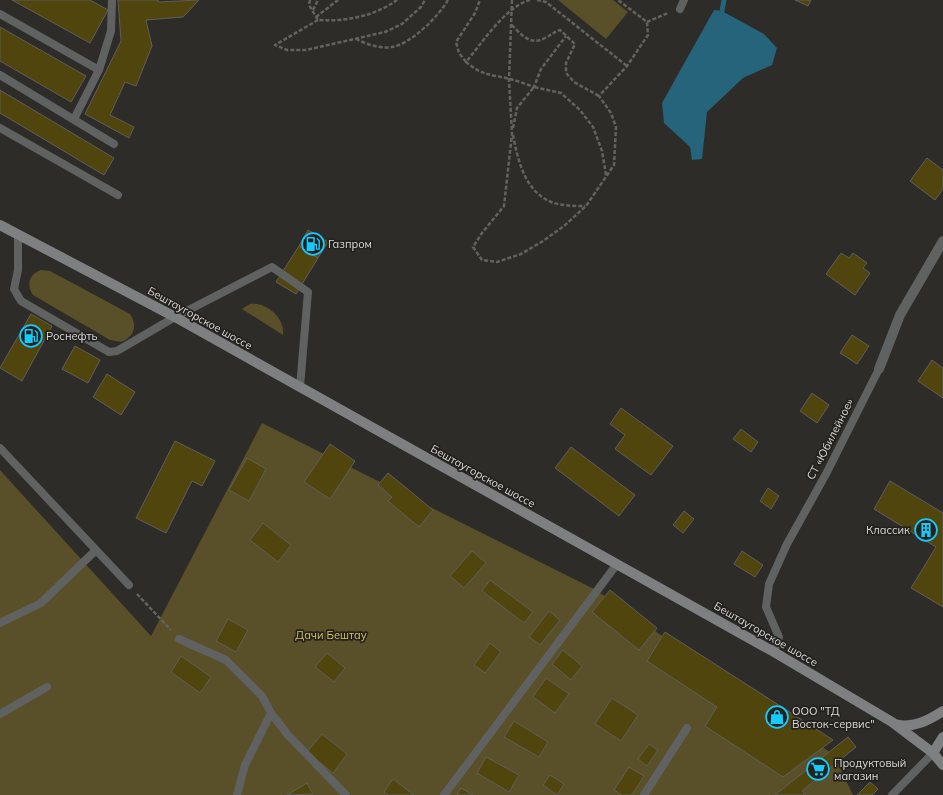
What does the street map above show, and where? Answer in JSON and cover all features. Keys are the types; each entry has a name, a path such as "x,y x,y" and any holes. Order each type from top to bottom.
{"main road":[{"name":"Бештаугорское шоссе","path":"0,224 175,317 774,652 892,722 933,753 943,765"},
{"path":"892,722 911,726 930,719 943,711"},
{"path":"933,753 943,737"}],"street":[{"name":"СТ «Юбилейное»","path":"879,369 900,315 943,241"}],"lane":[{"path":"74,119 99,70 111,31 112,0"},
{"path":"680,9 684,0"},
{"path":"0,14 99,70"},
{"path":"0,75 114,144"},
{"path":"0,128 118,195"},
{"path":"18,234 18,270 14,289 21,301 104,350 110,352 117,351 175,317 272,267 308,292 300,387"},
{"name":"СТ «Юбилейное»","path":"774,652 779,637 766,607 769,584 787,544 826,474 879,369"},
{"path":"0,448 129,585"},
{"path":"0,623 41,603 96,550"},
{"path":"444,795 617,564"},
{"path":"179,639 226,660 262,696 270,713 287,734 346,795"},
{"path":"0,714 47,687"},
{"path":"237,795 245,765 270,713"},
{"path":"644,795 687,728"},
{"path":"892,795 933,753"}],"path":[{"path":"310,0 309,5 317,19"},
{"path":"312,11 318,0"},
{"path":"338,0 317,19 275,45 287,50 306,50 385,32 402,24 421,7 425,0"},
{"path":"317,19 334,21 359,17 385,9 398,0"},
{"path":"355,39 369,45 392,47 407,40 426,26 444,8 448,0"},
{"path":"480,0 475,13 456,42 459,53 473,68 491,76 509,79 534,87 561,93 580,110 593,127 602,151 606,176"},
{"path":"512,0 509,79 512,134 519,164 528,182 540,196 552,203 586,206"},
{"path":"466,62 511,10 530,0"},
{"path":"538,0 546,2 627,66"},
{"path":"599,96 627,66 648,35 647,22 618,0"},
{"path":"647,22 680,9"},
{"path":"511,25 523,38 535,41 544,39 552,32 560,30 575,44 566,63 566,73 574,82 599,96 611,112 616,127 614,165 586,206 564,226 521,254 497,262 482,260 473,247 482,233 504,206 512,134 517,108 534,87 541,69 566,36"},
{"path":"129,585 179,639"}],"green space":[{"path":"558,0 613,0 628,12 606,39"},
{"path":"41,270 50,271 130,314 134,323 132,334 121,342 110,340 33,295 29,284 30,280 34,274"},
{"path":"250,304 263,306 274,312 281,323 283,335 242,309"},
{"name":"Дачи Бештау","path":"262,423 596,590 834,755 853,795 0,795 0,470 151,636"}],"water":[{"path":"714,10 722,11 764,34 777,48 772,65 743,78 707,112 702,159 692,160 690,147 664,123 662,103"}],"building":[{"path":"12,0 90,0 108,10 90,43"},
{"path":"118,0 158,0 158,2 199,0 183,17 146,20 152,46 136,86 125,82 110,115 134,127 129,138 85,114 121,41"},
{"path":"795,0 811,0 808,6"},
{"path":"0,27 86,76 71,102 0,61"},
{"path":"0,90 114,158 104,175 0,113"},
{"path":"927,158 943,170 943,189 935,200 910,181"},
{"name":"Газпром","path":"308,230 328,242 318,258 299,246"},
{"path":"299,246 318,258 296,294 276,282"},
{"path":"841,253 849,258 853,253 867,263 863,268 870,273 855,295 826,274"},
{"path":"31,314 52,326 22,381 0,368"},
{"path":"852,335 869,346 857,364 840,353"},
{"path":"75,346 100,360 88,383 62,369"},
{"path":"932,360 943,368 943,398 918,381"},
{"path":"107,374 135,392 121,415 93,397"},
{"path":"812,393 829,405 817,423 800,411"},
{"path":"621,408 673,446 651,475 615,449 625,435 610,424"},
{"path":"741,429 758,442 751,452 733,439"},
{"path":"175,441 215,461 202,486 192,481 166,533 136,518"},
{"path":"330,444 355,461 330,499 304,482"},
{"path":"571,447 635,495 619,516 555,468"},
{"path":"247,458 266,469 249,501 229,490"},
{"path":"388,473 433,510 419,527 388,501 392,497 378,485"},
{"name":"Классик","path":"890,481 943,513 943,607 911,588 936,547 874,509"},
{"path":"768,488 779,496 771,509 760,501"},
{"path":"684,511 694,519 683,533 673,525"},
{"path":"263,523 291,545 278,562 250,540"},
{"path":"472,551 486,563 464,588 450,576"},
{"path":"742,551 763,565 755,577 734,564"},
{"path":"490,580 533,612 524,623 482,591"},
{"path":"610,590 657,628 639,650 592,612"},
{"path":"549,611 560,620 540,645 529,637"},
{"path":"228,619 248,630 236,652 216,641"},
{"path":"665,632 833,740 783,777 705,726 717,707 647,661"},
{"path":"490,643 501,652 485,673 474,665"},
{"path":"563,650 582,666 571,680 552,664"},
{"path":"327,653 345,668 334,682 315,667"},
{"path":"181,656 211,677 200,693 171,672"},
{"path":"546,678 569,694 555,713 533,697"},
{"path":"612,698 638,715 621,741 595,724"},
{"path":"514,721 548,742 539,757 504,737"},
{"path":"322,734 347,754 333,773 307,752"},
{"name":"Продуктовый магазин","path":"848,737 856,747 802,791 806,795 775,795"},
{"path":"649,744 658,750 647,766 638,759"},
{"path":"486,757 519,775 509,792 477,773"},
{"path":"629,767 644,776 632,795 622,795 614,790"},
{"path":"550,775 564,784 557,795 543,785"},
{"path":"393,779 414,795 388,795 384,792"},
{"name":"Продуктовый магазин","path":"870,782 878,789 872,795 857,795"},
{"path":"307,783 313,794 287,795"},
{"path":"461,788 473,795 457,795"}],"waterway":[{"path":"722,11 724,0"}],"place":[{"name":"Газпром","path":"313,244"},
{"name":"Роснефть","path":"31,336"},
{"name":"Классик","path":"926,530"},
{"name":"ООО \"ТД Восток-сервис\"","path":"777,717"},
{"name":"Продуктовый магазин","path":"818,769"}]}
